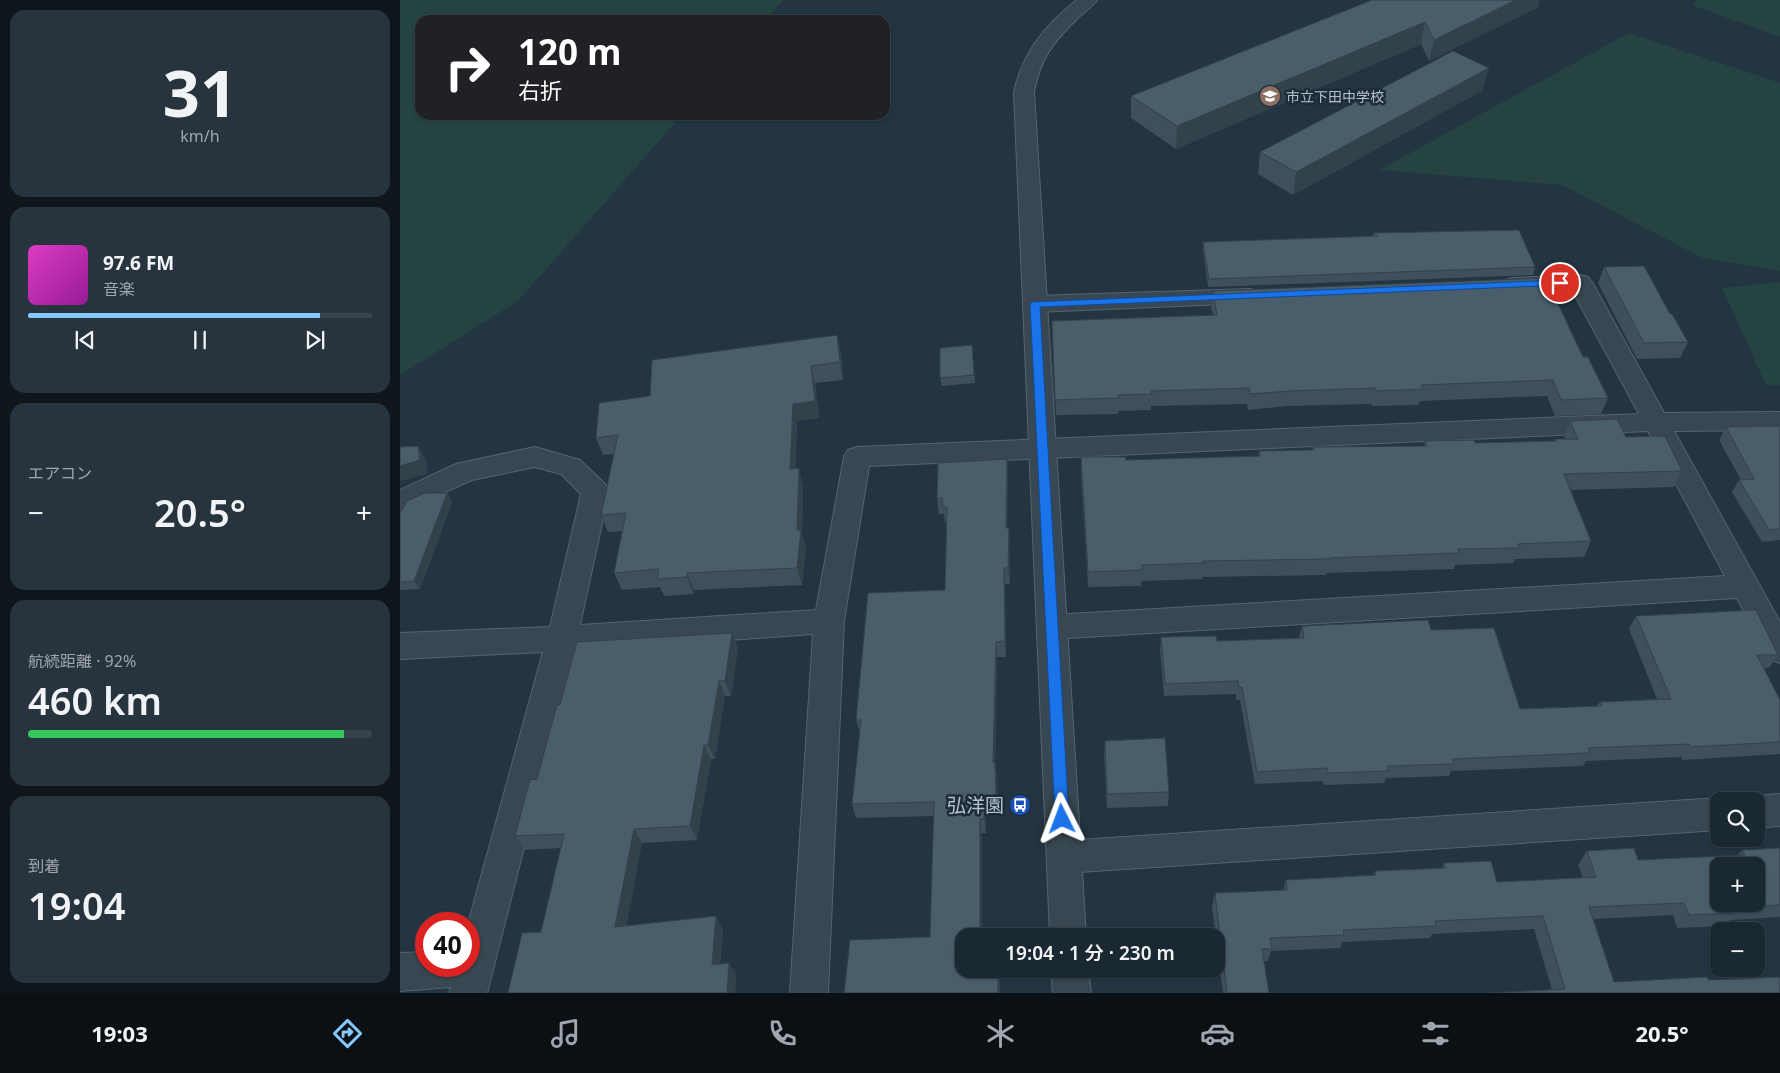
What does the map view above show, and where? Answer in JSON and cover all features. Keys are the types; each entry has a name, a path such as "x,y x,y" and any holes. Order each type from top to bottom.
{"street":[{"path":"1068,928 1024,92 1032,64 1052,35 1074,11 1088,0"},
{"path":"1490,286 1580,282 1780,650"},
{"path":"1035,304 1273,295"},
{"path":"809,993 829,621 857,456 1656,422 1780,421"},
{"path":"400,502 466,471 535,457 570,467 595,491 562,639 472,980 400,972"},
{"path":"1052,627 1745,586"},
{"path":"400,646 562,639 829,621"},
{"path":"1765,811 1780,810"},
{"path":"1064,857 1710,815"},
{"path":"1071,978 1072,993"}],"green space":[{"path":"400,0 783,0 770,15 415,15 415,120 678,120 518,301 400,375"},
{"path":"1697,0 1780,0 1780,37 1692,5"},
{"path":"1629,33 1780,83 1780,271 1703,258 1562,185 1379,170"},
{"path":"1780,282 1780,385 1766,385 1722,288"}],"building":[{"path":"1372,0 1516,0 1434,40 1425,22 1177,126 1131,96"},
{"path":"1453,51 1489,68 1296,172 1260,152"},
{"path":"1519,230 1535,267 1209,279 1203,242 1378,236 1373,233"},
{"path":"1644,266 1670,314 1672,314 1688,342 1644,343 1604,267"},
{"path":"1546,278 1583,357 1588,357 1608,398 1561,400 1553,380 1421,385 1423,389 1376,391 1375,388 1250,394 1249,388 1151,391 1152,394 1118,395 1118,398 1055,400 1052,321 1217,315 1213,291"},
{"path":"837,335 840,362 811,366 815,401 793,404 790,469 799,468 797,530 801,530 797,568 687,573 687,577 657,579 659,569 614,573 626,513 601,515 618,435 596,438 599,403 650,396 652,360"},
{"path":"972,345 974,375 940,378 940,348"},
{"path":"1617,419 1626,437 1665,436 1682,471 1564,474 1591,541 1518,544 1520,548 1458,549 1459,553 1330,559 1203,561 1204,563 1142,565 1142,570 1088,572 1081,457 1125,457 1126,460 1260,456 1259,451 1314,450 1313,447 1427,446 1425,441 1474,440 1475,443 1556,441 1555,439 1578,439 1570,421"},
{"path":"1780,426 1780,529 1769,530 1739,480 1754,479 1726,427"},
{"path":"418,446 420,460 400,466 400,447"},
{"path":"1007,459 1006,528 1009,528 1008,568 1004,568 1005,641 996,642 993,763 995,762 996,799 984,799 984,819 980,819 980,928 955,928 955,978 998,978 998,993 844,993 850,940 930,937 934,802 852,804 861,720 856,720 868,593 945,590 947,507 943,507 942,498 937,498 938,463"},
{"path":"425,493 447,493 414,581 400,582 400,514 407,501"},
{"path":"1756,610 1778,655 1757,655 1780,700 1780,742 1691,747 1689,744 1588,748 1590,753 1453,759 1454,764 1387,766 1388,771 1328,773 1327,768 1257,772 1242,687 1239,687 1238,681 1165,684 1161,637 1216,636 1217,641 1304,638 1302,626 1428,620 1431,630 1494,628 1520,709 1602,706 1600,702 1671,699 1636,616"},
{"path":"732,633 725,681 719,681 708,745 704,745 690,826 634,829 615,927 716,916 712,965 729,963 727,993 508,993 522,933 541,932 564,834 515,836 530,780 537,779 557,705 560,705 577,642"},
{"path":"1165,738 1169,792 1107,794 1105,741"},
{"path":"1634,848 1638,860 1745,855 1742,850 1780,848 1780,905 1765,906 1765,857 1710,857 1710,912 1736,913 1689,915 1684,903 1589,907 1614,982 1707,977 1708,980 1780,977 1780,993 1488,993 1565,989 1543,916 1435,921 1436,926 1343,930 1344,935 1270,938 1272,949 1262,949 1269,993 1227,993 1225,928 1219,928 1215,893 1287,890 1286,880 1376,875 1375,871 1445,868 1444,863 1491,861 1497,882 1596,877 1587,851"}],"place":[{"name":"市立下田中学校","path":"1270,96"},
{"name":"弘洋園","path":"1020,805"}],"route":[{"path":"1062,819 1035,304 1560,283"}]}
